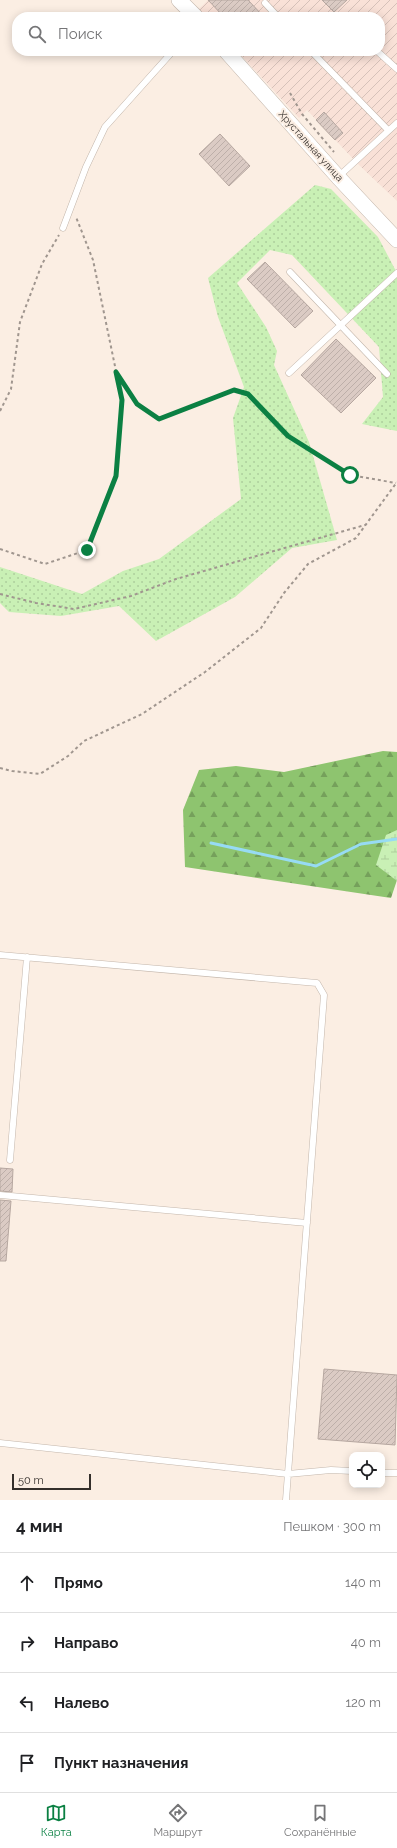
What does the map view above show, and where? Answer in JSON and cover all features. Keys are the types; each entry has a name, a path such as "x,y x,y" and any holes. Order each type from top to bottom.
{"street":[{"path":"183,1 192,12"},
{"name":"Хрустальная улица","path":"231,56 343,172 397,240"}],"lane":[{"path":"265,3 273,12"},
{"path":"63,228 86,167 105,127 169,56"},
{"path":"316,56 388,130"},
{"path":"383,56 397,69"},
{"path":"343,172 397,122"},
{"path":"290,272 386,374"},
{"path":"289,373 397,273"},
{"path":"0,955 317,983 324,995 286,1500"},
{"path":"10,1160 27,957"},
{"path":"0,1195 307,1223"},
{"path":"0,1443 288,1474 331,1470 349,1471"},
{"path":"385,1473 397,1474"}],"path":[{"path":"290,93 302,114 343,172"},
{"path":"0,549 45,564 87,550 116,476 122,400 93,260 72,205"},
{"path":"0,411 11,389 20,322 42,264 63,228"},
{"path":"0,768 40,774 68,756 84,741 148,710 205,672 261,628 284,593 308,564 356,538 397,483 350,475 288,436 248,394 234,390 159,419 137,404 116,372"},
{"path":"0,594 36,603 74,609 131,596 176,579 365,525"}],"shaded area":[{"path":"208,0 397,0 397,201 359,165 307,110 299,118 242,56 385,56 385,12 200,12 198,10"}],"green space":[{"path":"315,185 331,189 378,237 397,273 397,431 362,424 383,397 379,347 292,255 270,250 237,283 266,327 277,351 274,365 309,442 337,540 292,548 235,597 156,641 119,606 61,616 9,612 0,603 0,567 82,594 123,571 159,559 241,499 233,418 244,387 218,317 208,278"},
{"path":"383,751 397,752 397,880 391,898 185,867 183,810 199,770 236,766 284,772"},
{"path":"397,830 397,881 376,865 386,835"}],"building":[{"path":"208,0 248,0 259,12 219,12"},
{"path":"322,0 347,0 334,12"},
{"path":"324,112 343,133 335,140 316,120"},
{"path":"220,134 250,166 229,186 199,154"},
{"path":"265,262 313,311 295,328 247,279"},
{"path":"336,339 376,378 341,413 301,375"},
{"path":"0,1168 13,1169 12,1192 0,1191"},
{"path":"0,1200 11,1201 6,1261 0,1261"},
{"path":"324,1369 397,1375 395,1445 318,1439"}],"waterway":[{"path":"211,843 316,866 361,844 397,839"}],"route":[{"path":"87,550 116,476 122,400 116,372 137,404 159,419 234,390 248,394 288,436 350,475"}]}
